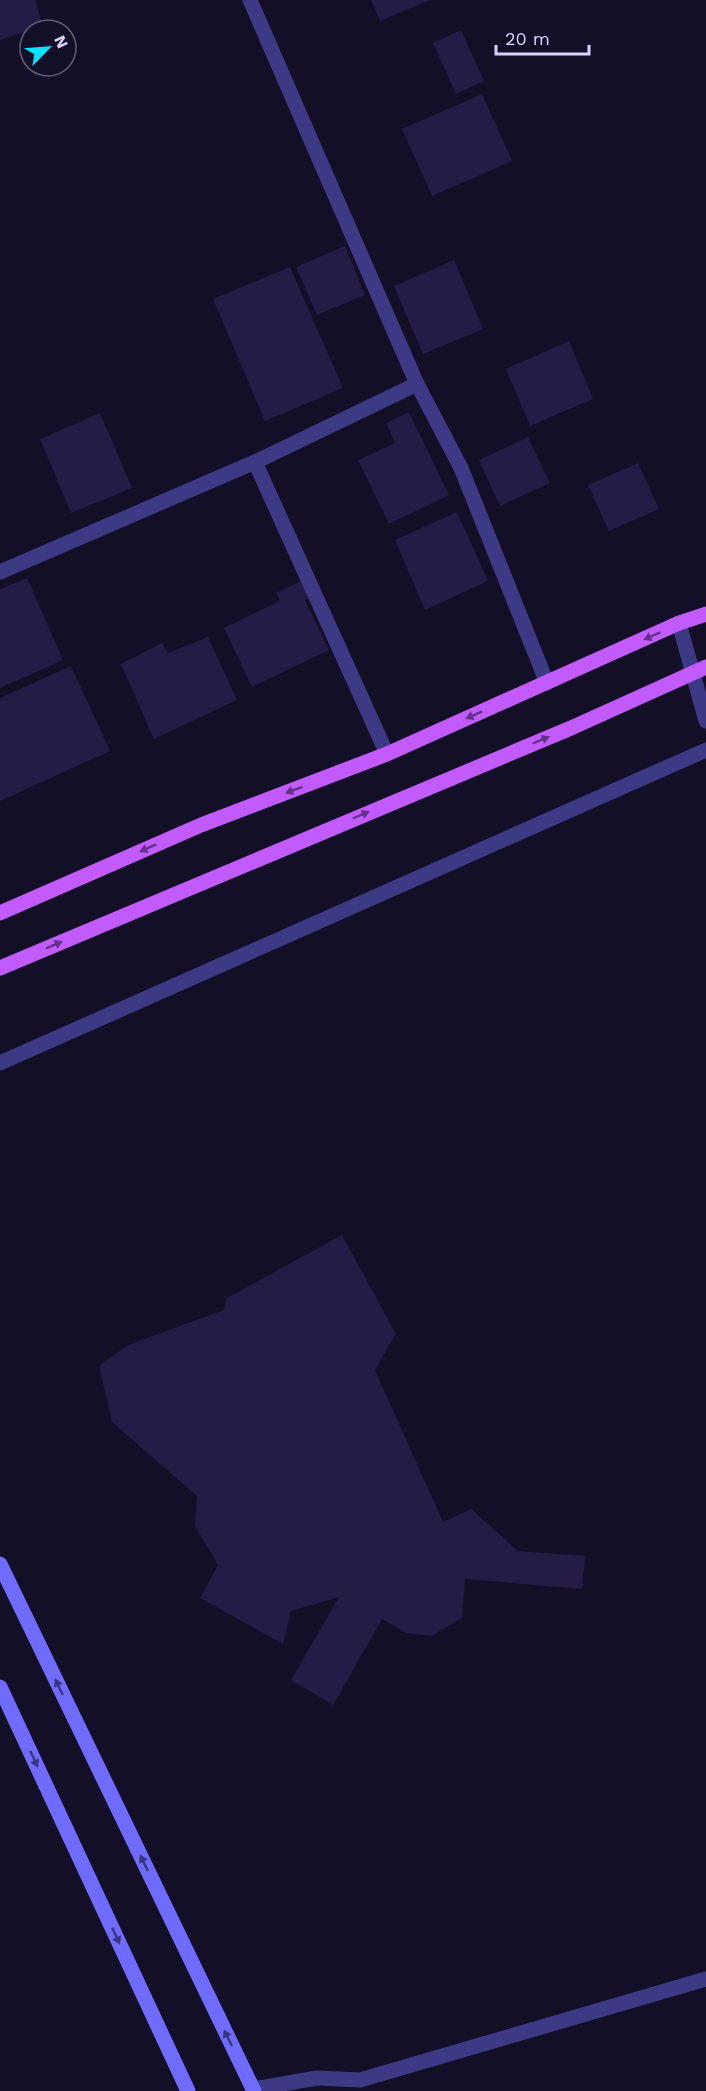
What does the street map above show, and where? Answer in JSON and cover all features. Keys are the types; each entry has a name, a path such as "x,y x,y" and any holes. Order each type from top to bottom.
{"main road":[{"path":"0,913 201,825 387,754 679,623 706,614"},
{"path":"0,968 571,728 700,669"},
{"path":"0,1564 254,2090"},
{"path":"0,1687 186,2089"}],"street":[{"path":"250,0 417,384 461,468 547,683"},
{"path":"0,572 255,462 417,384"},
{"path":"255,462 387,754"},
{"path":"679,623 700,669 706,721"},
{"path":"0,1063 706,750"},
{"path":"254,2090 317,2078 355,2086 706,1980"}],"building":[{"path":"0,0 35,0 41,18 18,18 18,34 0,40"},
{"path":"371,0 430,0 380,21"},
{"path":"461,30 484,81 456,94 433,43"},
{"path":"482,94 512,161 432,196 402,129"},
{"path":"345,246 365,295 317,315 296,267"},
{"path":"454,260 483,329 423,354 394,286"},
{"path":"290,267 343,388 265,421 213,299"},
{"path":"569,341 593,399 530,426 506,369"},
{"path":"409,412 449,495 389,524 358,460 395,443 386,423"},
{"path":"100,413 132,488 71,513 40,439"},
{"path":"528,437 550,483 500,506 479,460"},
{"path":"638,463 659,509 609,531 588,485"},
{"path":"457,512 488,581 425,610 395,540"},
{"path":"27,578 63,660 0,688 0,589"},
{"path":"307,578 316,595 305,600 329,650 252,687 224,628 280,601 276,593"},
{"path":"208,637 237,700 154,739 121,664 162,643 168,653"},
{"path":"71,666 110,751 0,801 0,698"},
{"path":"342,1235 396,1334 375,1370 443,1522 471,1509 518,1551 585,1556 582,1589 465,1579 462,1618 431,1636 406,1633 382,1619 333,1705 291,1680 339,1597 291,1611 283,1644 200,1598 218,1565 195,1526 197,1496 112,1422 99,1366 128,1345 224,1310 227,1298"}]}
